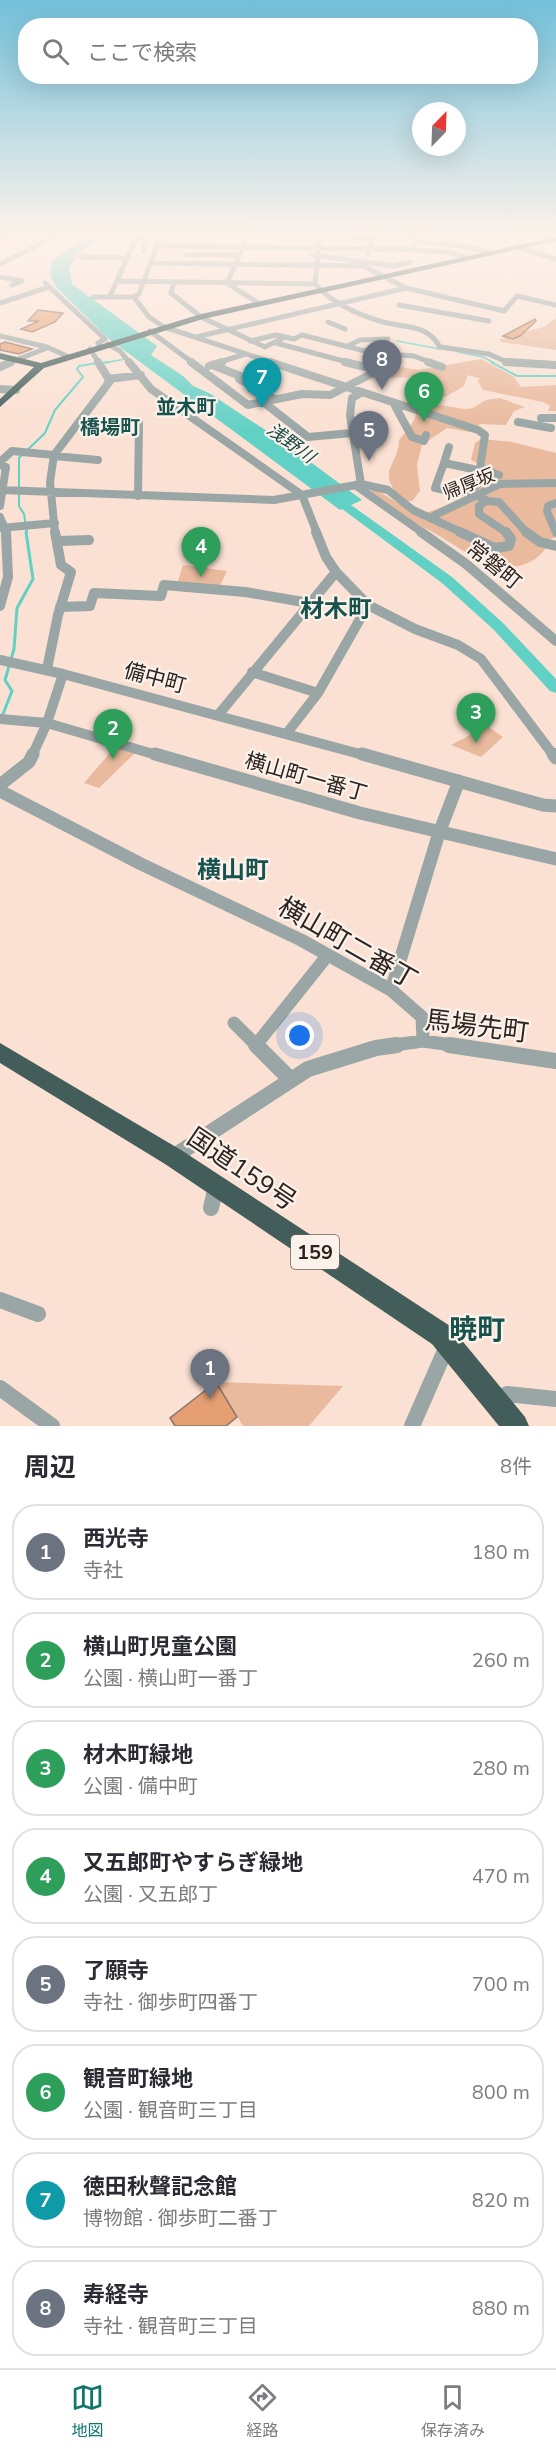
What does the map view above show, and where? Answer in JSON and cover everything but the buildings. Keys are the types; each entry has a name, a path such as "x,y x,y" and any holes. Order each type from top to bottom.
{"highway":[{"path":"0,404 41,366 101,345 164,327 279,299"},
{"path":"0,356 41,366"},
{"name":"国道159号","path":"0,1052 173,1157 214,1197 441,1335 516,1426"}],"street":[{"path":"47,669 60,607 71,572 61,565 49,493 54,456 110,381 101,345 105,339 62,299"},
{"path":"135,299 149,317 164,327 478,430 484,435 485,440 480,468 499,475"},
{"path":"178,299 201,317 265,347 276,343 365,367"},
{"path":"251,299 260,304"},
{"path":"335,299 384,322 421,328 434,336 440,347 489,354 511,364 556,365"},
{"path":"194,337 360,299"},
{"path":"449,299 504,312 514,299"},
{"path":"529,299 556,304"},
{"path":"399,305 489,321"},
{"path":"327,322 345,329"},
{"path":"148,332 248,405 273,398 302,394 330,395 365,378 384,364 388,353 388,339 394,323"},
{"path":"250,341 279,336 294,339 302,335 374,353 414,356 442,367"},
{"path":"0,336 47,348 69,357"},
{"path":"276,343 273,342 279,336"},
{"path":"0,343 10,338"},
{"path":"348,346 362,340 388,339"},
{"path":"101,345 120,351 151,389 168,402 306,494 326,557 336,572 368,605 415,629 458,645 482,659 556,758"},
{"path":"0,367 47,348"},
{"path":"199,368 245,354"},
{"path":"212,365 243,377 239,379 273,398"},
{"path":"353,374 365,378"},
{"path":"108,379 141,375"},
{"path":"0,389 16,390"},
{"path":"356,485 350,405 352,398 361,393"},
{"path":"262,401 308,437 352,433"},
{"path":"394,404 412,437 424,441 426,435"},
{"path":"554,429 541,417 556,418"},
{"path":"518,422 554,429"},
{"path":"138,423 138,496"},
{"path":"443,464 473,469 483,476 482,482 469,492 459,494 435,488 443,464 449,447"},
{"path":"0,506 6,467 0,464 12,451 98,460"},
{"name":"帰厚坂","path":"431,517 500,484 556,483"},
{"path":"1,490 263,500 356,485 388,490 403,504 488,546 509,546 511,539 505,530 479,514 479,506 486,500"},
{"name":"常磐町","path":"356,485 481,577 556,641"},
{"path":"469,492 511,509 527,534 539,542 556,546"},
{"path":"556,503 549,506 547,511 556,533"},
{"path":"0,517 9,564 8,587 0,606"},
{"path":"3,528 55,523"},
{"path":"58,541 89,540"},
{"path":"219,714 336,572"},
{"path":"60,607 90,606 94,593 161,596 164,585 244,592 309,603"},
{"path":"287,733 318,693 368,605"},
{"name":"備中町","path":"8,660 47,669 55,674 63,674 219,714 543,805 556,806"},
{"path":"252,672 318,693"},
{"path":"0,785 29,762 47,723 63,674"},
{"name":"横山町一番丁","path":"0,719 47,723 439,833 556,859"},
{"path":"391,990 439,833 459,781"},
{"name":"横山町二番丁","path":"0,791 141,864 301,940 391,990 422,1017 423,1041"},
{"path":"256,1045 327,956"},
{"path":"234,1023 290,1079"},
{"name":"馬場先町","path":"173,1157 308,1069 376,1048 423,1041 556,1061"},
{"path":"0,1300 38,1314"},
{"path":"412,1426 448,1344"},
{"path":"0,1388 52,1426"},
{"path":"507,1394 556,1399"}],"shaded area":[{"path":"556,318 556,350 501,342 500,339 543,327"},
{"path":"481,359 513,376 521,387 556,385 556,411 548,411 550,406 543,402 483,390 477,380 481,379 468,375 464,386 445,397 425,394 433,404 465,409 473,408 486,400 500,398 525,407 514,411 506,425 480,424 470,432 447,428 422,445 417,465 420,491 412,501 399,501 390,481 390,469 398,451 399,440 416,416 415,396 411,388 425,378 385,377 401,367 419,370"},
{"path":"481,439 512,442 556,453 556,537 549,540 538,557 520,566 496,566 475,557 427,529 404,519 369,491 378,491 418,515 460,499 479,486 486,479 490,470 471,460 475,443"},
{"path":"183,565 227,571 220,586 177,584"},
{"path":"487,726 503,737 481,757 451,745"},
{"path":"116,746 136,752 99,788 84,783"},
{"path":"216,1382 343,1386 309,1426 243,1426"}],"water":[{"path":"68,299 92,299 157,346 151,355 183,376 193,386 209,393 282,441 362,500 340,510 109,339"}],"waterway":[{"path":"397,341 440,349"},
{"path":"458,352 483,357 494,363"},
{"path":"110,362 102,363 126,359"},
{"path":"491,362 517,376 556,376"},
{"path":"27,533 24,514 19,506 19,458 45,433 55,410 83,377 77,369 79,366 97,363"},
{"name":"浅野川","path":"330,494 447,580 498,626 556,688"},
{"path":"3,714 12,691 5,680 14,649 17,608 33,579 26,532"}],"place":[{"name":"寿経寺","path":"382,390"},
{"name":"徳田秋聲記念館","path":"262,408"},
{"name":"観音町緑地","path":"424,422"},
{"name":"了願寺","path":"369,461"},
{"name":"又五郎町やすらぎ緑地","path":"201,577"},
{"name":"材木町緑地","path":"476,743"},
{"name":"横山町児童公園","path":"113,759"},
{"name":"西光寺","path":"210,1399"}],"district":[{"name":"並木町","path":"186,407"},
{"name":"橋場町","path":"110,427"},
{"name":"材木町","path":"336,609"},
{"name":"横山町","path":"233,870"},
{"name":"暁町","path":"477,1329"}]}
